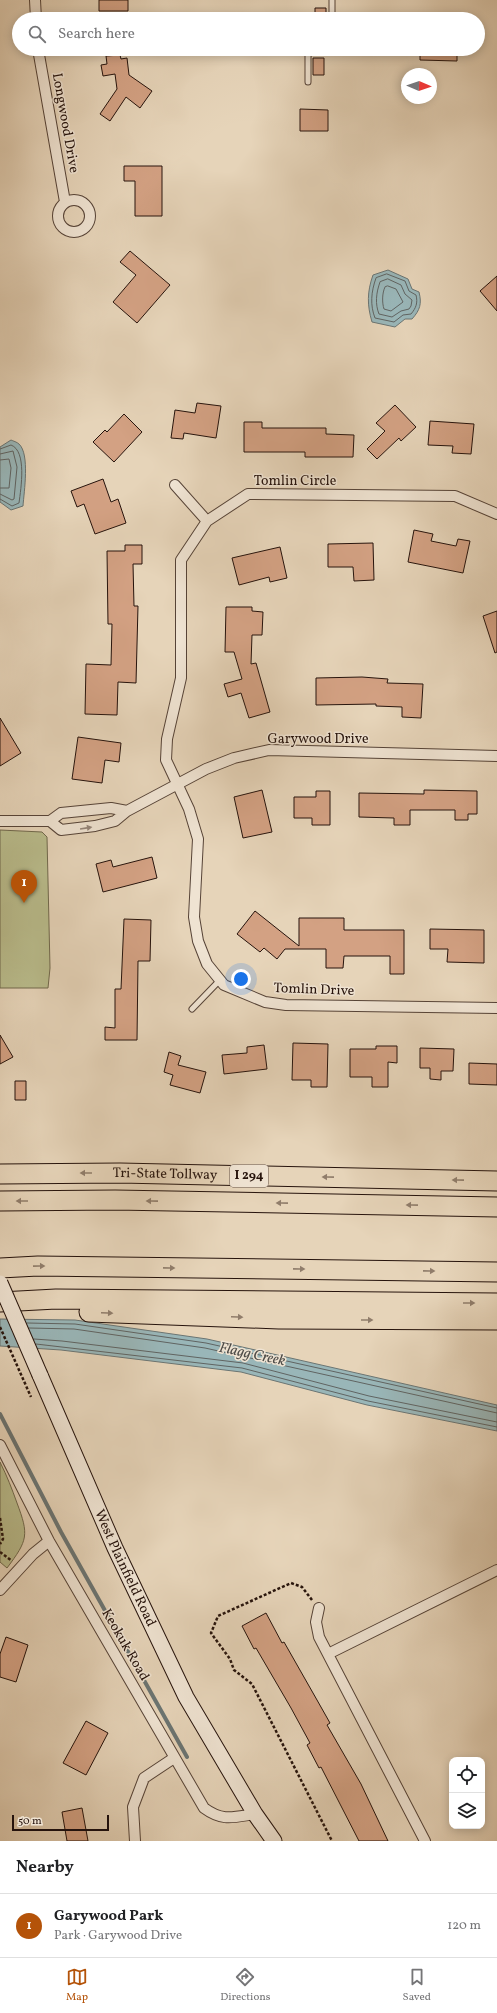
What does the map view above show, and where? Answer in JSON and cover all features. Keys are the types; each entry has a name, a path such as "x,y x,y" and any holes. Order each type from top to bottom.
{"highway":[{"name":"Tri-State Tollway","path":"0,1174 135,1174 497,1181"},
{"name":"Tri-State Tollway","path":"0,1201 115,1200 497,1207"},
{"path":"0,1268 38,1266 497,1272"},
{"path":"0,1302 56,1299 497,1303"},
{"path":"56,1299 91,1312 279,1319 497,1320"}],"main road":[{"name":"West Plainfield Road","path":"0,1283 115,1548 186,1697 255,1814 274,1841"}],"street":[{"path":"35,0 36,12"},
{"name":"Longwood Drive","path":"39,56 65,202"},
{"path":"175,485 207,520"},
{"name":"Tomlin Circle","path":"177,786 166,760 167,739 182,678 181,560 207,520 248,494 455,496 497,514"},
{"name":"Garywood Drive","path":"50,821 61,830 76,829 115,821 127,811 206,770 234,758 269,750 497,756"},
{"name":"Tomlin Drive","path":"177,786 188,810 198,839 194,917 198,941 207,964 224,985 244,995 265,1002 286,1005 497,1008"},
{"name":"Garywood Drive","path":"0,821 50,821 61,813 111,808 127,811"},
{"name":"Keokuk Road","path":"0,1445 49,1541 204,1808 216,1817 232,1818 255,1814"},
{"path":"0,1590 22,1566 49,1541"},
{"path":"328,1654 497,1570"},
{"path":"318,1608 316,1622 319,1636 425,1841"},
{"path":"135,1841 133,1807 144,1778 174,1758"}],"lane":[{"path":"332,0 332,12"},
{"path":"308,56 308,82"},
{"path":"192,1009 220,980"}],"path":[{"path":"0,1327 31,1397"},
{"path":"0,1518 3,1539 0,1544"},
{"path":"0,1552 22,1566"},
{"path":"318,1608 302,1587 292,1583 218,1616 212,1633 230,1659 234,1670 252,1684 332,1841"}],"green space":[{"path":"0,830 42,832 47,837 50,968 48,988 0,988"},
{"path":"0,1462 21,1514 25,1530 23,1544 7,1568 0,1562"}],"water":[{"path":"388,270 408,279 412,289 419,292 420,296 420,307 415,316 412,319 405,319 395,327 372,322 369,310 368,298 373,275"},
{"path":"11,440 18,443 22,449 26,474 23,506 11,510 0,502 0,447"},
{"name":"Flagg Creek","path":"0,1319 75,1320 207,1339 497,1405 497,1431 367,1405 241,1372 61,1350 0,1346"}],"building":[{"path":"99,0 128,0 128,11 99,11"},
{"path":"315,8 326,8 326,12 315,12"},
{"path":"106,56 120,56 121,59 127,58 129,75 152,91 140,108 126,97 110,121 100,114 117,89 115,74 103,76 101,65 107,64"},
{"path":"420,56 457,56 457,61 420,60"},
{"path":"313,58 324,58 324,75 313,75"},
{"path":"300,109 328,110 328,131 300,131"},
{"path":"124,166 162,166 162,216 135,216 135,181 124,181"},
{"path":"130,251 170,285 137,323 113,302 136,275 120,262"},
{"path":"497,276 497,311 480,291"},
{"path":"197,403 221,406 216,438 184,433 183,439 171,438 175,410 195,413"},
{"path":"395,405 416,427 401,441 399,438 377,459 367,449 385,431 376,423"},
{"path":"124,414 142,432 114,462 93,442 105,430 107,432"},
{"path":"430,421 474,424 471,454 452,453 453,446 428,445"},
{"path":"244,422 262,422 262,428 326,428 326,434 354,435 353,457 305,457 305,452 244,452"},
{"path":"103,479 111,502 118,499 126,523 95,534 84,504 77,507 71,491"},
{"path":"414,530 433,534 431,541 456,546 458,539 470,541 463,573 408,562"},
{"path":"373,543 374,580 354,581 353,567 328,567 328,544"},
{"path":"125,545 142,545 142,564 133,564 134,606 138,606 136,683 118,682 117,715 85,714 86,664 111,665 112,624 108,624 107,551 125,551"},
{"path":"280,547 287,578 270,582 269,577 239,585 232,558"},
{"path":"226,607 252,607 252,611 263,612 262,635 252,635 251,664 256,663 270,712 249,718 241,693 228,697 224,684 242,679 234,652 225,652"},
{"path":"497,611 497,652 495,653 483,616"},
{"path":"362,677 388,679 387,683 423,684 421,718 402,717 402,707 376,706 376,704 316,705 316,678"},
{"path":"0,718 21,753 0,766"},
{"path":"78,737 121,743 119,762 105,760 102,783 72,779"},
{"path":"262,790 272,832 243,838 234,797"},
{"path":"424,790 477,791 477,814 468,814 468,820 455,820 455,810 410,810 410,825 394,825 394,818 359,817 359,793 424,794"},
{"path":"316,791 330,791 330,825 312,825 312,818 294,818 294,797 316,797"},
{"path":"152,857 157,878 103,892 96,864 111,860 113,867"},
{"path":"255,911 299,946 299,918 344,918 344,930 404,930 404,974 390,974 390,956 344,956 343,968 326,968 326,949 285,949 277,959 264,948 260,952 237,934"},
{"path":"124,919 151,920 150,961 138,961 137,1040 105,1040 105,1027 115,1028 115,989 121,989"},
{"path":"430,929 484,930 484,963 447,962 448,949 430,949"},
{"path":"0,1035 13,1057 0,1064"},
{"path":"293,1043 328,1044 327,1087 311,1087 311,1080 292,1080"},
{"path":"264,1045 267,1069 224,1074 222,1055 247,1053 247,1047"},
{"path":"376,1046 397,1046 397,1063 388,1062 388,1087 372,1087 372,1077 350,1077 350,1049 376,1049"},
{"path":"420,1048 454,1049 453,1071 441,1071 441,1080 430,1079 430,1068 420,1068"},
{"path":"169,1052 181,1056 178,1065 206,1072 200,1093 170,1085 173,1075 164,1072"},
{"path":"469,1063 497,1064 497,1085 469,1084"},
{"path":"15,1081 26,1081 26,1100 15,1100"},
{"path":"266,1613 282,1643 284,1642 330,1723 327,1725 361,1784 388,1841 359,1841 321,1767 319,1768 307,1745 310,1743 291,1708 256,1648 254,1649 242,1626"},
{"path":"6,1637 28,1645 16,1682 0,1677 0,1654"},
{"path":"86,1721 108,1733 86,1775 63,1763"},
{"path":"82,1808 88,1841 67,1841 62,1812"}],"waterway":[{"path":"0,1414 61,1532 187,1757"}],"place":[{"name":"Garywood Park","path":"24,903"}]}
